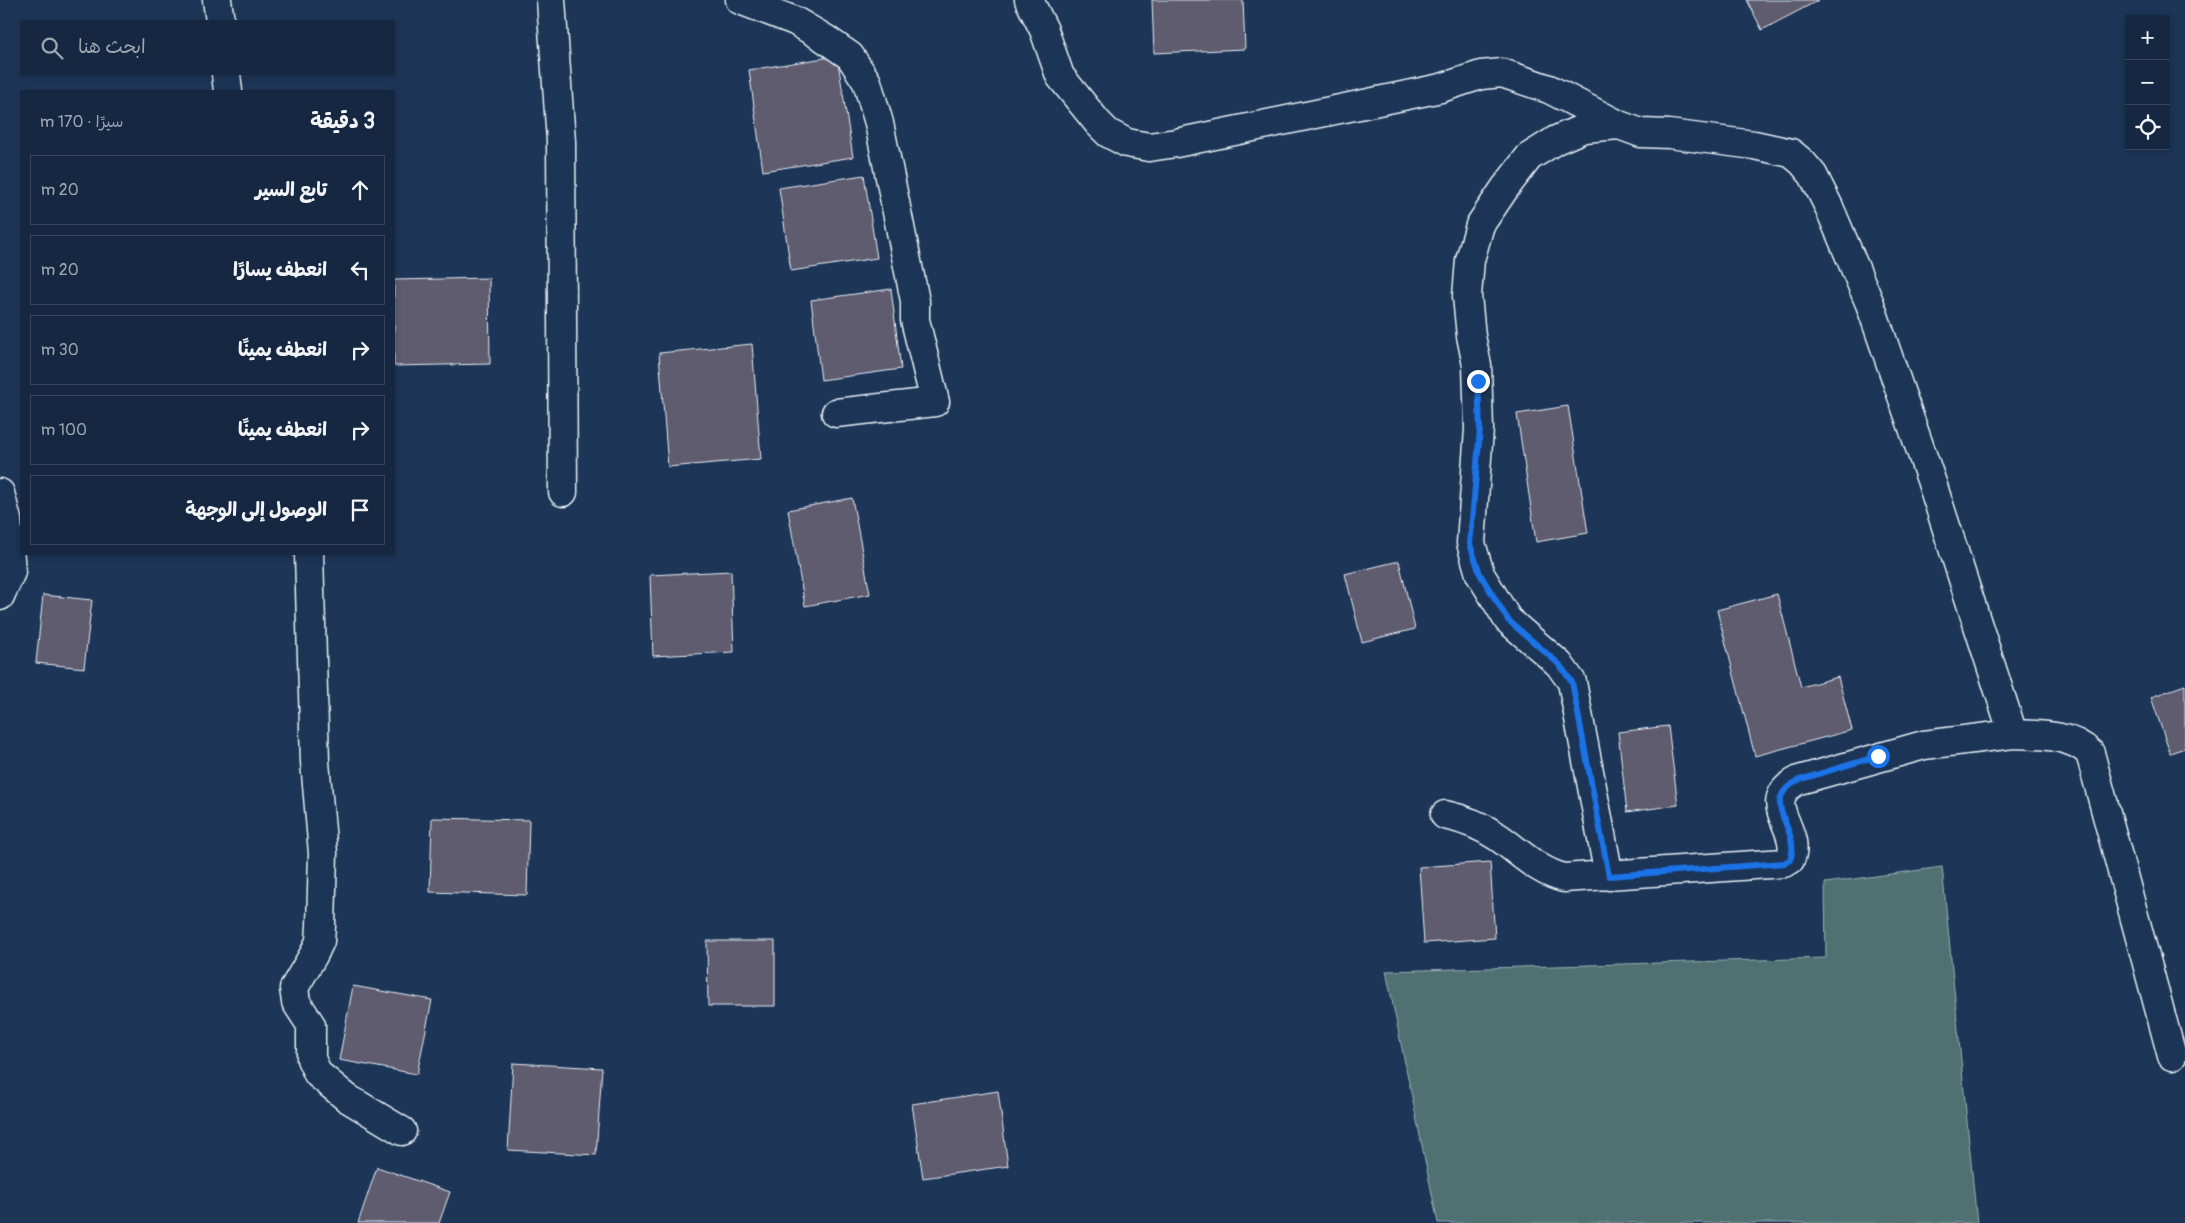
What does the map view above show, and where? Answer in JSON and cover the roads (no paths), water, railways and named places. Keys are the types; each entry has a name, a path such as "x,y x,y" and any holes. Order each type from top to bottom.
{"street":[{"path":"217,0 220,20"},
{"path":"551,0 561,141 564,492"},
{"path":"740,0 795,21 850,56 867,82 879,123 915,301 915,320 935,402 836,413"},
{"path":"1029,0 1044,30 1060,76 1098,123 1108,133 1127,142 1149,147 1441,88 1481,75 1502,73 1549,89 1619,125 1641,133 1668,134 1791,153 1813,175 1830,207 1870,304 1931,480 2013,734"},
{"path":"226,75 228,90"},
{"path":"1609,876 1572,682 1559,664 1508,620 1480,574 1470,544 1480,429 1477,365 1471,336 1467,296 1470,260 1480,225 1505,188 1530,157 1556,140 1584,128 1619,125"},
{"path":"0,493 7,520 11,572 0,596"},
{"path":"309,555 316,762 323,853 321,926 320,941 294,988 296,1002 311,1024 311,1059 318,1074 347,1098 402,1131"},
{"path":"1445,815 1463,819 1481,827 1552,875 1564,878 1784,863 1790,860 1793,850 1779,802 1783,791 1789,785 1799,780 1878,756 1924,745 2013,734 2038,735 2071,740 2082,745 2090,754 2172,1056"}]}
